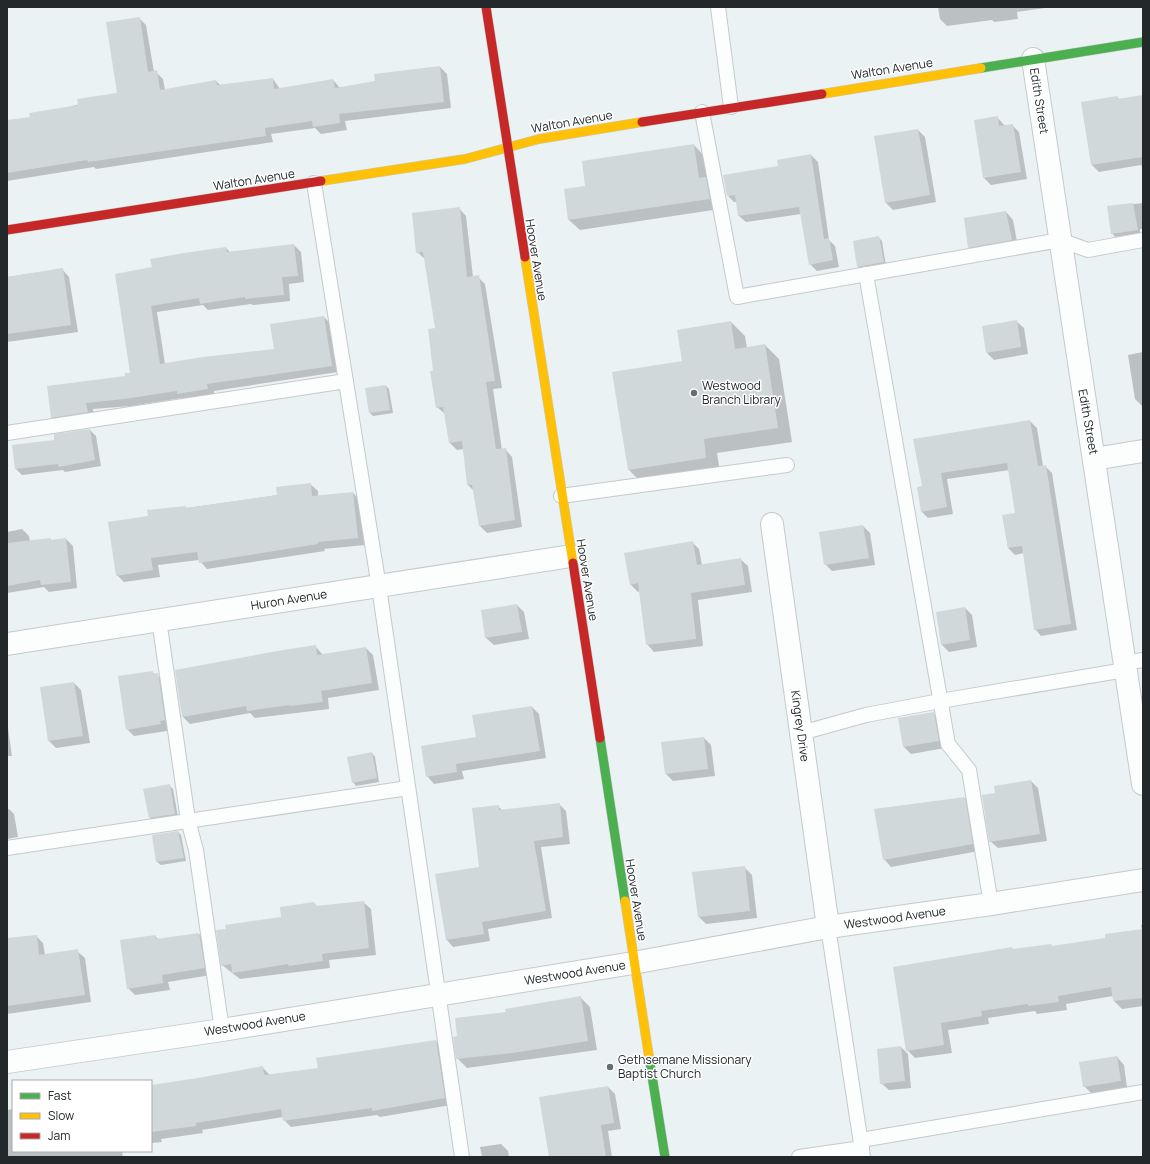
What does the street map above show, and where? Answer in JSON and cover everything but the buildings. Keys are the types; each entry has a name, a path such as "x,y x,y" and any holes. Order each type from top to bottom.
{"street":[{"name":"Hoover Avenue","path":"486,7 506,148 571,556 633,963 665,1157"},
{"name":"Walton Avenue","path":"7,230 465,159 538,139 730,107 1143,42"},
{"name":"Edith Street","path":"1033,59 1094,459 1131,664 1143,784"},
{"path":"1094,459 1143,451"},
{"name":"Kingrey Drive","path":"772,524 828,927"},
{"name":"Huron Avenue","path":"7,644 571,556"},
{"name":"Westwood Avenue","path":"7,1062 222,1030 633,963 828,927 991,904 1143,880"}],"lane":[{"path":"718,7 730,107"},
{"path":"702,112 736,297 1060,240 1088,250 1143,240"},
{"path":"314,183 379,586 462,1157"},
{"path":"866,274 948,744 969,770 991,904"},
{"path":"7,433 346,381"},
{"path":"561,496 787,465"},
{"path":"159,620 188,820 196,850 222,1030"},
{"path":"801,733 859,717 1131,664"},
{"path":"7,848 408,788"},
{"path":"828,927 862,1148"},
{"path":"799,1157 862,1148 1143,1092"}],"traffic: fast":[{"path":"981,68 1143,42"},
{"path":"600,738 625,901"},
{"path":"649,1057 665,1157"}],"traffic: slow":[{"path":"822,94 981,68"},
{"path":"321,181 465,159 539,139 642,122"},
{"path":"525,257 573,563"},
{"path":"625,901 649,1057"}],"traffic: jam":[{"path":"486,7 525,257"},
{"path":"642,122 822,94"},
{"path":"7,230 321,181"},
{"path":"573,563 600,738"}],"place":[{"name":"Westwood Branch Library","path":"694,393"},
{"name":"Gethsemane Missionary Baptist Church","path":"610,1067"}]}
